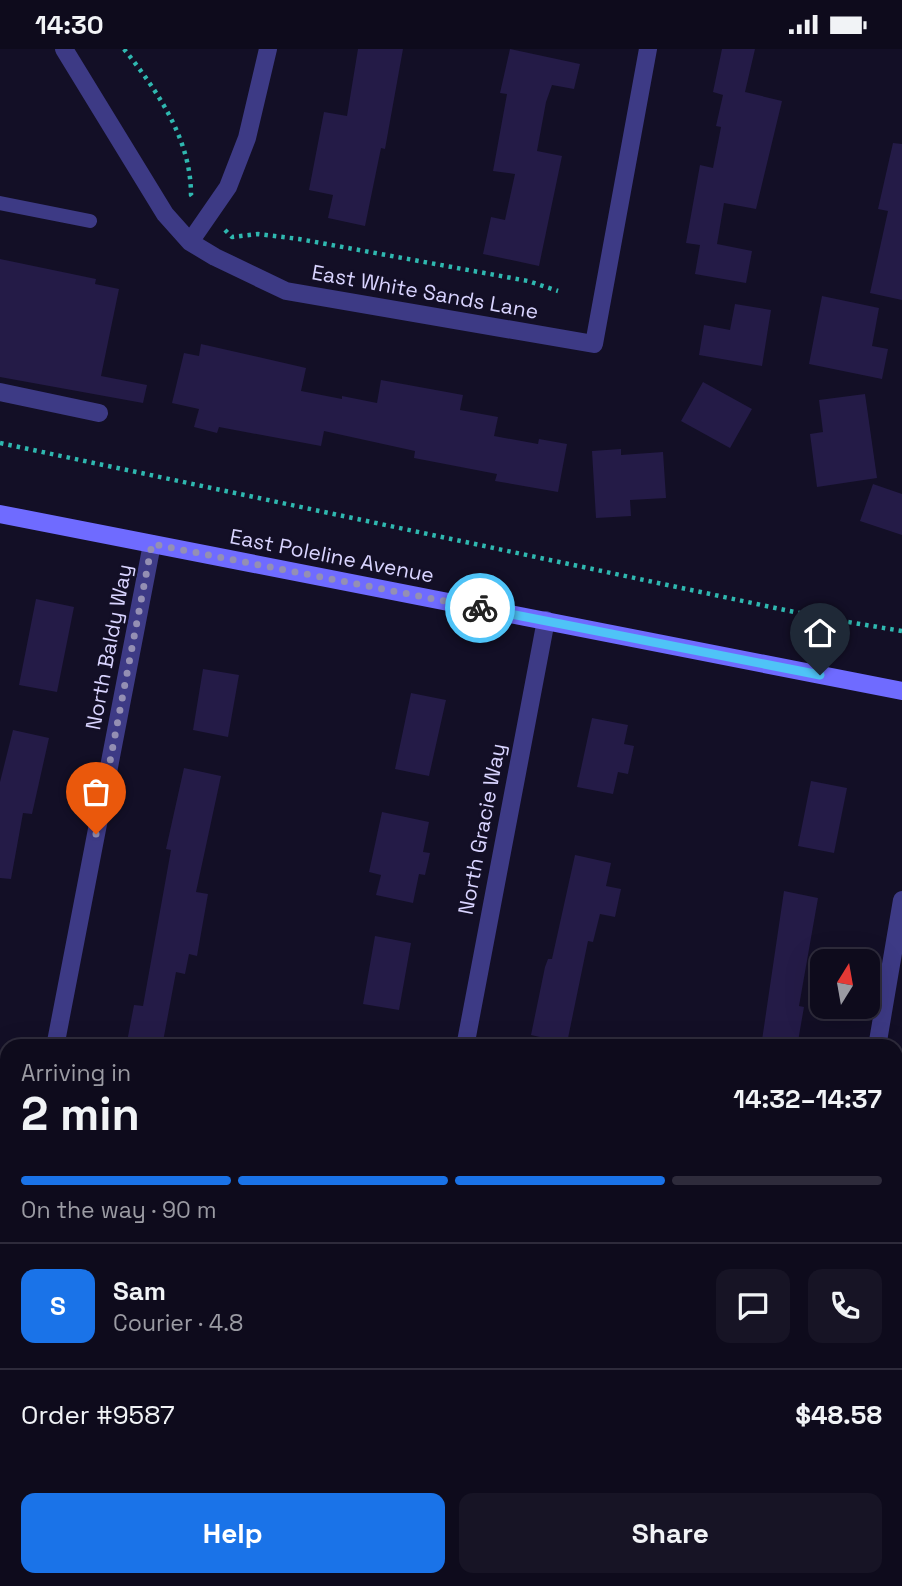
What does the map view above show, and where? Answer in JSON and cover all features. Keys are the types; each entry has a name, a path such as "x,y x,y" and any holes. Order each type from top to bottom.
{"main road":[{"name":"East Poleline Avenue","path":"0,514 902,691"}],"street":[{"name":"East White Sands Lane","path":"64,49 165,214 190,242 286,292 594,344 648,49"},
{"path":"190,242 228,187 247,138 268,49"},
{"path":"0,392 99,413"},
{"name":"North Baldy Way","path":"57,1039 152,544"},
{"name":"North Gracie Way","path":"467,1039 546,620"},
{"path":"878,1039 902,900"}],"lane":[{"path":"0,204 90,221"}],"path":[{"path":"124,49 160,96 183,145 191,179"},
{"path":"258,234 299,239 528,281 558,291"},
{"path":"0,443 818,617 902,631"}],"building":[{"path":"358,49 403,49 385,149 381,148 365,226 328,218 333,195 309,190 324,112 347,116"},
{"path":"510,49 580,64 574,89 552,85 546,102 537,151 562,156 539,266 483,254 491,217 505,220 515,174 493,171 507,94 500,93"},
{"path":"722,49 755,49 745,92 782,101 756,209 724,203 717,244 752,251 746,283 695,274 700,245 686,243 700,165 713,168 721,127 716,126 723,95 713,92"},
{"path":"893,143 902,144 902,300 870,293 888,211 878,209"},
{"path":"0,259 96,279 95,284 119,289 101,376 147,385 143,403 0,377"},
{"path":"822,296 879,308 872,346 888,349 882,379 809,364"},
{"path":"735,304 771,310 762,366 699,355 704,325 730,330"},
{"path":"201,344 306,368 301,391 342,399 342,396 377,403 381,380 463,395 460,410 498,417 494,436 538,444 539,439 567,444 558,492 495,481 497,474 414,458 415,451 324,431 321,446 219,427 217,433 194,427 199,409 172,403 184,353 199,356"},
{"path":"703,382 752,409 730,448 681,421"},
{"path":"865,394 877,478 817,487 810,434 823,432 819,400"},
{"path":"621,449 621,455 663,452 666,498 630,500 631,516 596,518 592,451"},
{"path":"873,484 902,494 902,535 860,521"},
{"path":"36,599 74,607 57,692 19,685"},
{"path":"203,669 239,675 228,737 193,730"},
{"path":"411,693 446,700 429,776 395,769"},
{"path":"592,718 628,725 624,744 634,746 628,774 618,772 613,794 577,787"},
{"path":"13,730 49,738 32,814 23,813 11,879 0,878 0,782"},
{"path":"184,768 221,776 196,892 208,894 197,956 189,954 185,974 176,972 163,1039 128,1039 134,1005 143,1006 171,850 166,849"},
{"path":"811,781 847,788 834,853 798,846"},
{"path":"382,812 429,822 423,852 430,853 425,875 419,874 413,903 376,895 381,875 369,872"},
{"path":"575,855 611,863 606,886 621,889 615,917 600,914 593,942 588,941 568,1039 531,1035 545,967 548,959 552,959"},
{"path":"784,891 818,898 799,1006 804,1007 798,1039 762,1039"},
{"path":"375,936 411,943 399,1010 363,1004"}],"way so far":[{"path":"96,834 152,544 480,608"}],"route":[{"path":"480,608 820,675"}]}
